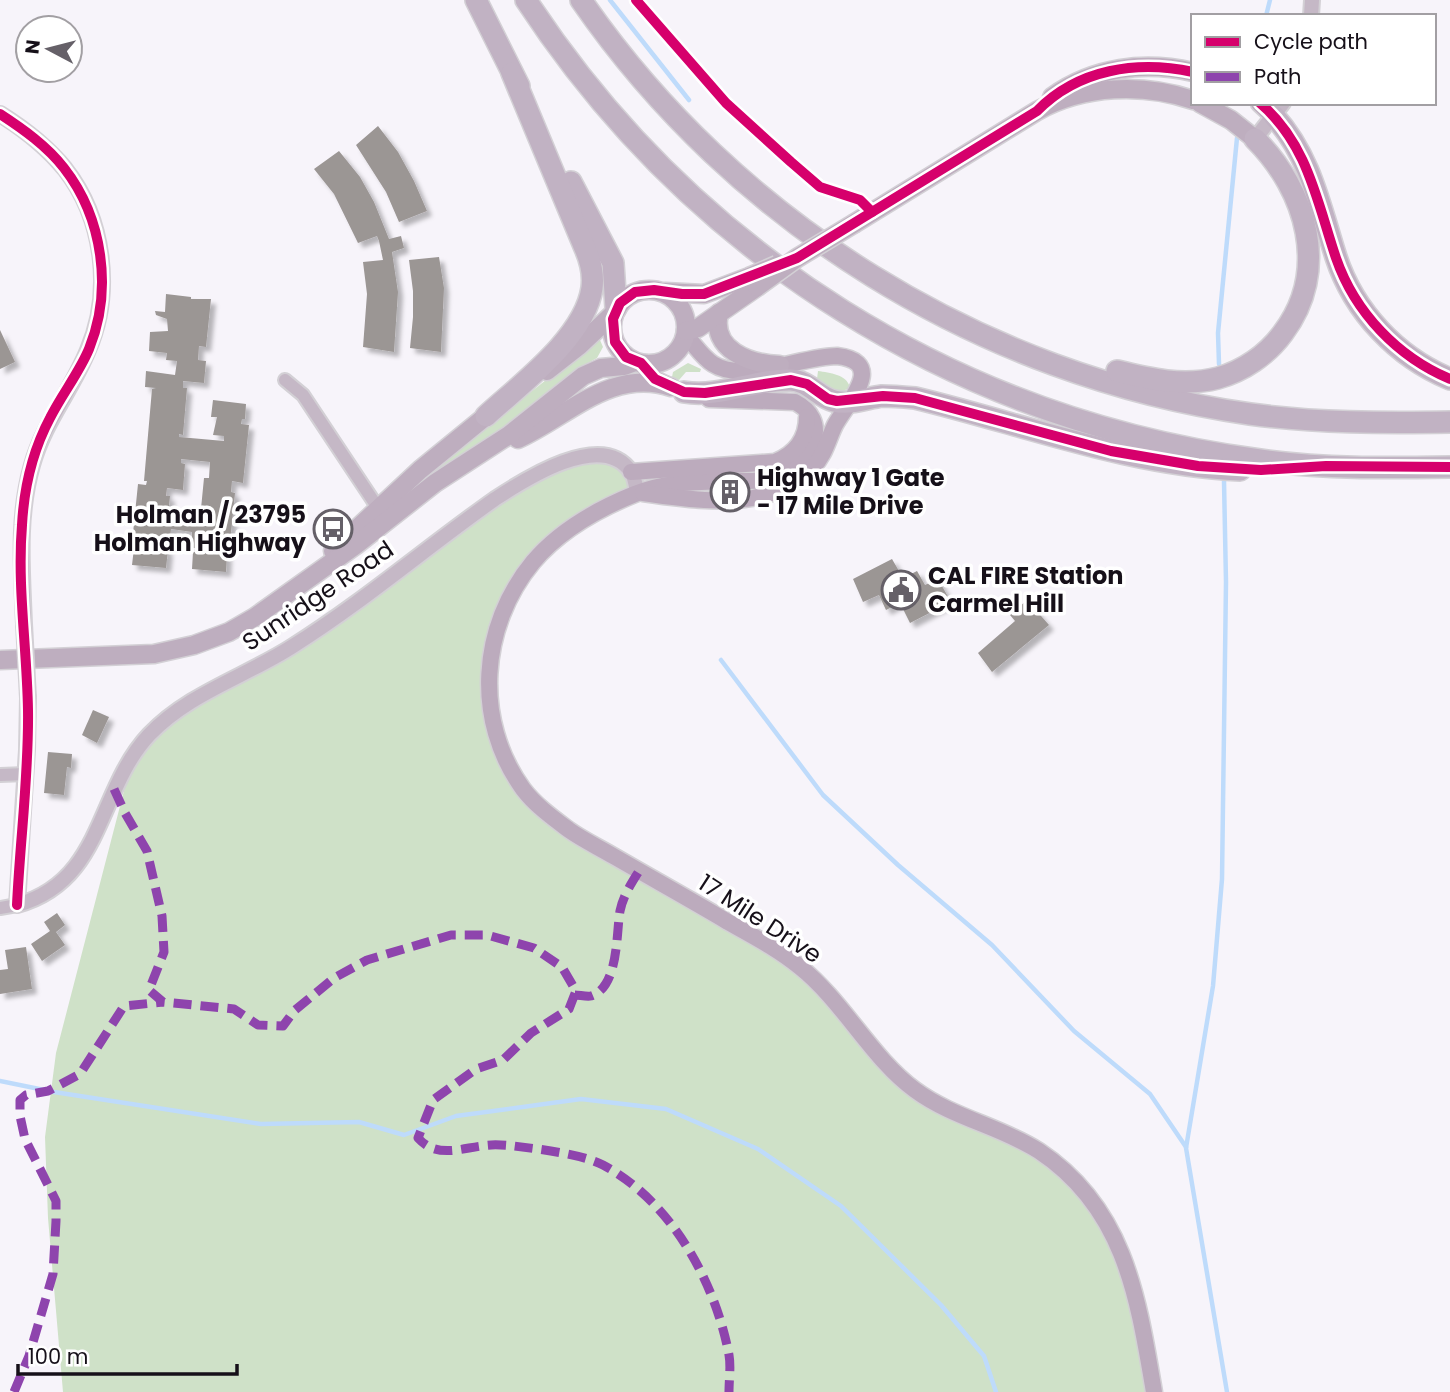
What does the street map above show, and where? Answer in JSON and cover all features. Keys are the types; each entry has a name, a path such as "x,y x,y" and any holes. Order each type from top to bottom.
{"highway":[{"path":"476,0 512,74 608,250 615,274 616,310"},
{"path":"526,0 598,96 677,182 766,258 818,296 871,329 936,364 985,386 1106,428 1230,456 1326,466"},
{"path":"581,0 628,64 670,111 716,157 763,198 813,237 865,272 948,318 1006,345 1096,379 1219,409 1312,420 1450,422"},
{"path":"486,416 564,341 587,305 593,274 587,253 512,74"},
{"path":"1273,108 1309,171 1337,259 1357,301 1375,325 1399,348 1417,362 1450,379"},
{"path":"1006,345 1124,373 1186,382 1226,375 1252,363 1267,351 1293,320 1301,303 1308,279 1309,252 1306,226 1293,190 1276,162 1255,139"},
{"path":"677,389 705,393 791,380 807,384 832,401 883,396 915,398 1111,451 1176,463 1261,470 1326,466 1450,467"}],"main road":[{"path":"1037,111 1050,98 1069,86 1102,73 1128,67 1152,66 1191,72"},
{"path":"686,334 719,313 753,282 797,258 1037,111 1073,96 1119,89 1161,92 1191,100"},
{"path":"1203,105 1255,139"},
{"path":"309,576 378,508 486,416 570,354 624,299 647,289 690,295 753,282"},
{"path":"0,660 146,655 194,645 243,625 356,545 435,483 531,419 588,373 601,368 658,362 669,358 683,344 686,318 680,306 660,291"},
{"path":"616,310 612,327 615,342 626,357 638,362 655,379 677,389"},
{"path":"719,313 718,331 730,350 752,362 780,365"},
{"name":"17 Mile Drive","path":"638,493 740,499 775,492 795,482 813,467 822,455 836,424 860,388 862,377 853,360 831,356 741,371 719,367 706,359 686,334"},
{"path":"482,453 526,436 580,402 604,391 638,382 652,382 712,400 789,400 805,408 806,429 799,446 791,454 775,462 631,472"},
{"name":"17 Mile Drive","path":"805,408 812,416 815,427 811,447 798,464 780,476 757,481 670,483 638,493 602,509 572,527 535,560 520,580 497,623 488,672 489,696 502,751 524,792 574,833 797,964 834,999 887,1063 912,1088 940,1106 1039,1151 1068,1175 1095,1204 1112,1230 1122,1253 1136,1301 1154,1392"}],"street":[{"path":"1255,139 1273,108"},
{"path":"0,114 44,147 63,167 79,190 96,235 102,280 99,312 92,342 45,428 26,489 21,536 28,698 17,905"},
{"path":"285,380 303,395 378,508"},
{"name":"Sunridge Road","path":"0,908 17,905 43,894 74,870 88,850 114,789 133,756 149,735 186,704 293,646 523,481 567,461 592,454 611,457 631,472"},
{"path":"631,472 638,493"},
{"path":"0,775 26,774"}],"green space":[{"path":"596,340 600,340 603,347 597,358 575,370 498,434 432,476 428,474"},
{"path":"688,363 701,369 700,372 686,372 679,380 672,377 673,372"},
{"path":"818,371 845,379 850,387 842,392 831,390 817,379"},
{"path":"611,457 637,493 550,545 497,623 494,724 545,811 797,964 912,1088 1039,1151 1112,1230 1154,1392 63,1392 48,1218 45,1137 56,1053 133,756 141,745 231,679 552,467"}],"building":[{"path":"378,126 398,152 427,211 399,222 386,192 356,145"},
{"path":"339,151 360,177 389,239 401,236 404,248 392,252 398,292 394,352 363,347 367,294 363,262 383,260 377,236 358,243 334,194 314,169"},
{"path":"439,257 444,288 441,352 410,348 413,291 409,260"},
{"path":"166,294 191,299 211,299 206,347 199,346 198,360 206,361 204,383 183,381 183,388 187,388 183,435 179,434 179,437 224,441 224,436 213,435 217,417 211,417 213,400 246,404 245,419 242,419 241,424 249,425 243,483 232,481 231,492 235,493 229,552 225,551 226,572 192,569 193,552 196,552 196,548 191,548 192,532 171,529 169,547 165,550 168,550 166,568 132,565 137,544 132,543 138,484 146,485 147,481 144,481 152,389 156,388 145,387 146,371 175,375 177,361 166,360 167,353 149,351 150,332 168,331 167,319 156,315 155,311 165,312","holes":["181,459 210,462 209,478 204,478 200,519 168,515 170,496 166,496 167,488 183,490 185,464 181,463"]},
{"path":"0,330 15,362 0,369"},
{"name":"Highway 1 Gate - 17 Mile Drive","path":"740,488 740,496 721,496 721,489"},
{"name":"CAL FIRE Station Carmel Hill","path":"892,559 903,578 917,571 925,585 938,579 951,602 910,623 900,603 886,610 879,595 863,602 853,579"},
{"name":"CAL FIRE Station Carmel Hill","path":"1027,600 1049,625 992,672 978,653 1015,621 1010,615"},
{"path":"93,710 109,717 97,743 82,735"},
{"path":"48,752 72,754 71,768 67,767 64,795 44,793"},
{"path":"57,913 65,925 56,932 65,945 42,961 31,944 50,931 44,922"},
{"path":"26,947 32,989 0,994 0,970 8,969 5,950"}],"waterway":[{"path":"610,0 689,100"},
{"path":"1266,14 1270,0"},
{"path":"1219,364 1218,333 1237,138"},
{"path":"1224,481 1226,582 1222,879 1213,986 1186,1148 1227,1392"},
{"path":"721,660 823,795 898,865 992,945 1074,1031 1150,1094 1186,1147"},
{"path":"0,1081 261,1124 359,1122 404,1135 456,1116 581,1099 666,1109 758,1149 841,1206 941,1305 984,1356 996,1392"}],"marked path":[{"path":"114,789 147,851 162,916 164,952 149,990 163,1002 234,1009 258,1025 283,1026 294,1011 334,978 367,960 451,935 487,935 534,948 562,967 576,991 569,1009 531,1033 503,1060 476,1069 433,1100 418,1138 432,1148 448,1151 498,1145 572,1155 603,1165 627,1180 669,1221 701,1272 713,1299 729,1355 729,1392"},
{"path":"575,995 591,996 600,991 607,982 614,959 621,906 639,871"},
{"path":"14,1392 29,1356 53,1274 56,1221 56,1201 25,1139 20,1100 26,1095 48,1091 80,1074 124,1006 163,1002"}],"cycle path":[{"path":"636,0 726,103 791,162 820,187 860,200 872,212"},
{"path":"1191,72 1151,67 1130,68 1090,77 1053,97 1037,111 797,258 704,294 654,290 635,292 620,303 613,319 615,342 626,357 641,363 655,379 684,392 705,393 791,380 807,384 828,399 837,401 883,396 915,398 1111,451 1198,466 1261,470 1326,466 1450,467"},
{"path":"1262,105 1276,119 1300,155 1344,278 1367,315 1396,346 1413,359 1450,379"},
{"path":"0,114 50,152 77,188 88,209 95,232 102,279 101,303 89,349 44,430 30,470 25,497 21,594 28,734 17,905"}],"place":[{"name":"Highway 1 Gate - 17 Mile Drive","path":"730,492"},
{"name":"Holman / 23795 Holman Highway","path":"333,529"},
{"name":"CAL FIRE Station Carmel Hill","path":"901,590"}]}
